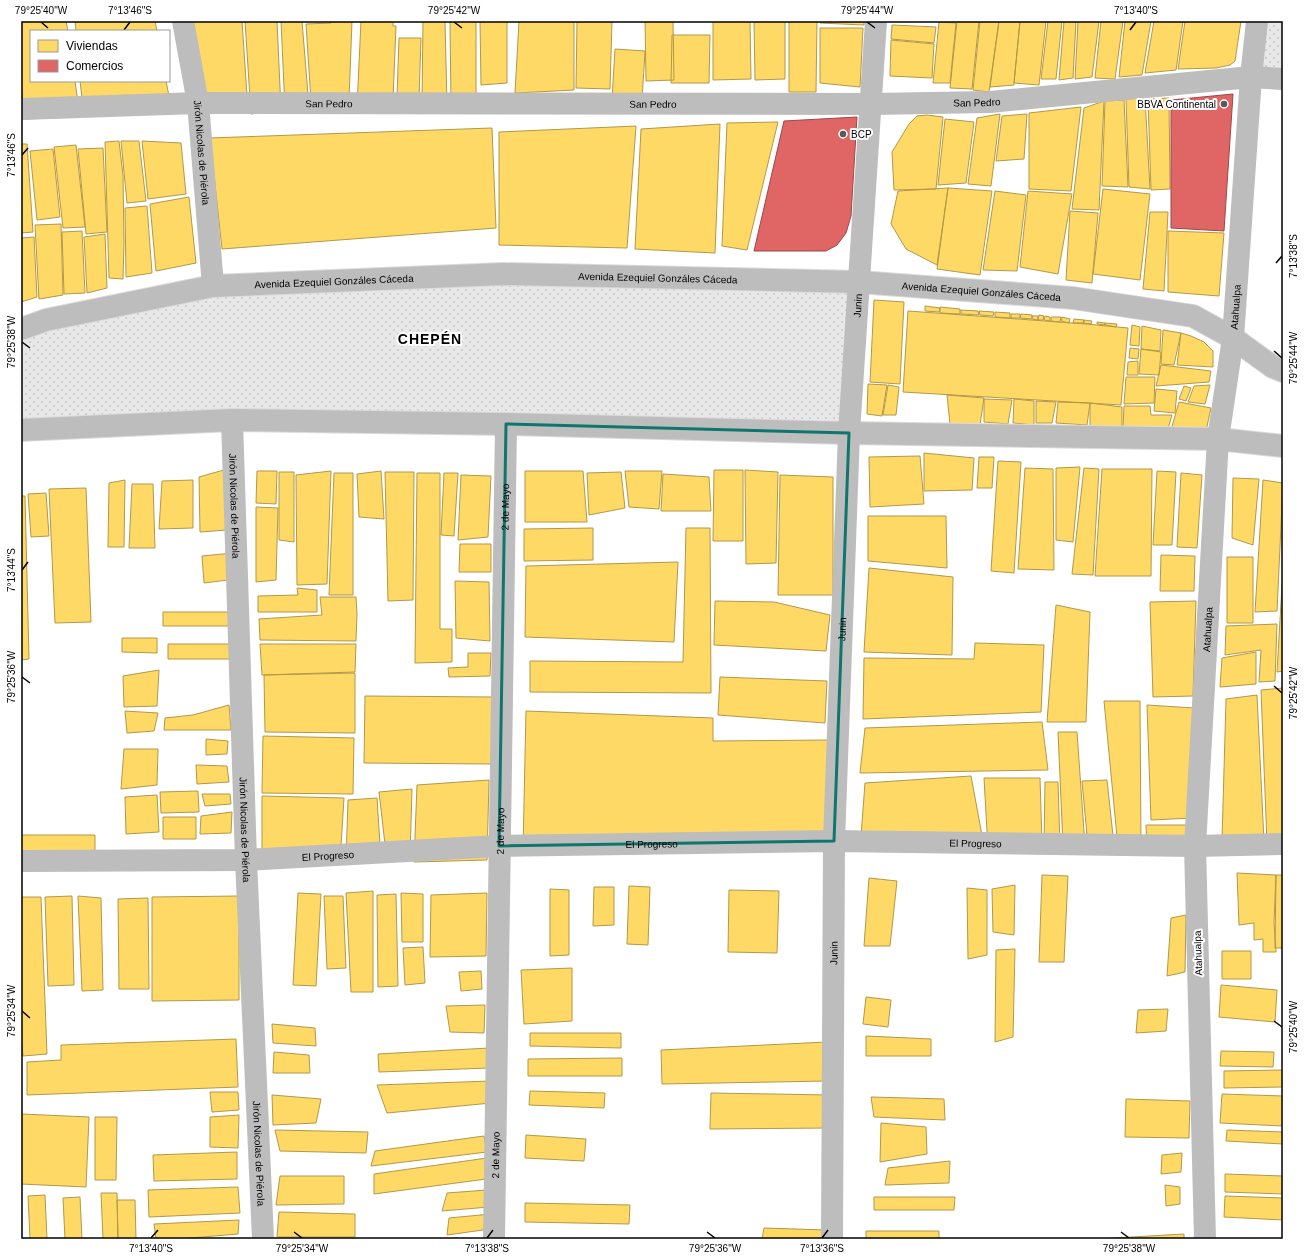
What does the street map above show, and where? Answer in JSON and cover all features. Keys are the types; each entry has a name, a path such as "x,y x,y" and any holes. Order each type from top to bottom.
{"street":[{"name":"Jirón Nicolas de Piérola","path":"183,21 198,103 213,286"},
{"name":"Junin","path":"832,1239 834,841 849,433 876,21"},
{"name":"Atahualpa","path":"1206,1239 1195,846 1218,439 1233,338 1251,77 1257,21"},
{"name":"San Pedro","path":"21,109 198,103 871,104 990,102 1251,77 1283,78"},
{"name":"Avenida Ezequiel Gonzáles Cáceda","path":"21,329 46,320 213,286 504,274 859,282 1073,298 1193,316 1233,338 1274,367 1283,370"},
{"name":"Jirón Nicolas de Piérola","path":"232,420 246,860 263,1239"},
{"path":"21,430 232,420 506,424 849,433 1218,439 1283,446"},
{"name":"2 de Mayo","path":"494,1239 506,424"},
{"name":"El Progreso","path":"21,861 246,860 499,846 834,841 1195,846 1283,844"}],"highlighted area":[{"path":"506,424 849,433 834,841 499,846"}],"shaded area":[{"path":"1257,21 1283,21 1283,79 1251,77"},
{"path":"859,282 849,433 21,430 21,329 213,286"}],"building: Viviendas":[{"path":"21,21 66,21 68,30 30,30 30,82 75,82 80,117 25,119 21,84"},
{"path":"75,21 155,21 157,30 76,30"},
{"path":"187,21 242,21 248,110 203,112"},
{"path":"245,21 277,21 281,110 251,114"},
{"path":"281,21 302,21 309,107 285,109"},
{"path":"330,21 352,21 349,100 311,101 306,24 331,23"},
{"path":"361,21 393,21 393,26 396,26 393,99 357,107"},
{"path":"423,21 445,21 447,105 422,103"},
{"path":"450,21 476,21 476,102 451,104"},
{"path":"480,21 507,21 507,83 481,85"},
{"path":"519,21 574,21 574,90 515,93"},
{"path":"577,21 612,21 610,89 576,88"},
{"path":"645,21 673,21 674,80 646,81"},
{"path":"713,21 750,21 751,79 713,80"},
{"path":"754,21 785,21 785,79 755,80"},
{"path":"789,21 817,21 816,92 789,92"},
{"path":"820,21 864,21 864,25 820,23"},
{"path":"957,21 979,21 972,89 950,88"},
{"path":"980,21 999,21 989,92 973,90"},
{"path":"999,21 1020,21 1014,85 990,87"},
{"path":"1020,21 1046,21 1039,85 1014,83"},
{"path":"1048,21 1062,21 1056,79 1041,79"},
{"path":"1064,21 1076,21 1073,78 1059,80"},
{"path":"1078,21 1099,21 1092,77 1075,79"},
{"path":"1101,21 1123,21 1115,79 1095,78"},
{"path":"1125,21 1151,21 1142,75 1119,77"},
{"path":"1154,21 1183,21 1176,70 1145,73"},
{"path":"1185,21 1241,21 1235,61 1230,65 1216,68 1178,69"},
{"path":"939,22 956,23 950,83 933,83"},
{"path":"892,25 936,27 934,43 891,39"},
{"path":"820,28 863,28 860,87 820,83"},
{"path":"672,35 710,35 709,83 671,83"},
{"path":"399,38 421,38 419,98 397,98"},
{"path":"891,40 934,44 932,78 890,76"},
{"path":"615,49 645,51 642,100 612,99"},
{"path":"80,82 166,82 171,106 84,115"},
{"path":"1145,98 1150,189 1129,187 1126,99"},
{"path":"1169,98 1170,189 1151,190 1148,99"},
{"path":"1124,100 1128,187 1102,186 1105,101"},
{"path":"1104,101 1099,210 1072,209 1084,108"},
{"path":"1081,107 1071,191 1029,189 1029,113"},
{"path":"1000,114 991,186 968,184 977,118"},
{"path":"1027,114 1024,159 996,161 1002,116"},
{"path":"927,115 943,117 936,189 894,190 892,152 909,124 917,116"},
{"path":"945,119 974,122 966,183 938,185"},
{"path":"778,122 747,250 722,246 727,123"},
{"path":"720,124 715,253 635,249 641,129"},
{"path":"636,126 627,248 499,245 499,132"},
{"path":"492,128 496,228 222,249 210,138"},
{"path":"119,141 123,175 123,279 109,278 105,142"},
{"path":"121,141 139,141 146,201 127,203"},
{"path":"142,141 181,143 186,194 148,199"},
{"path":"21,144 27,144 33,232 21,233"},
{"path":"76,145 85,227 63,228 54,147"},
{"path":"103,148 107,232 86,234 78,149"},
{"path":"53,149 60,217 37,220 30,151"},
{"path":"948,188 992,191 980,275 937,269"},
{"path":"948,188 937,265 906,249 891,224 898,191"},
{"path":"1103,189 1150,194 1140,280 1093,274"},
{"path":"995,191 1026,195 1017,271 983,270"},
{"path":"1028,191 1072,194 1058,274 1020,267"},
{"path":"189,197 196,263 156,271 150,204"},
{"path":"147,206 152,273 126,277 125,208"},
{"path":"1070,211 1098,213 1092,283 1066,280"},
{"path":"1150,212 1168,212 1164,291 1143,289"},
{"path":"61,224 63,295 39,299 35,225"},
{"path":"82,231 85,293 64,294 62,232"},
{"path":"1168,231 1224,233 1219,296 1168,292"},
{"path":"105,234 107,288 87,293 84,237"},
{"path":"34,237 37,297 21,302 21,238"},
{"path":"874,300 904,302 900,384 870,382"},
{"path":"925,306 940,308 939,312 925,311"},
{"path":"940,307 960,309 960,314 940,313"},
{"path":"961,310 978,311 979,315 961,314"},
{"path":"908,311 1128,328 1121,405 903,392"},
{"path":"979,311 994,312 993,316 980,315"},
{"path":"995,312 1010,313 1010,318 995,317"},
{"path":"1011,314 1020,314 1020,318 1011,318"},
{"path":"1021,314 1032,315 1032,319 1020,318"},
{"path":"1039,315 1044,316 1043,320 1038,320"},
{"path":"1032,316 1038,316 1038,320 1032,319"},
{"path":"1045,316 1050,317 1050,321 1044,320"},
{"path":"1051,317 1061,317 1060,322 1051,321"},
{"path":"1062,317 1070,319 1069,323 1061,321"},
{"path":"1074,319 1084,320 1084,323 1073,323"},
{"path":"1084,320 1092,321 1091,324 1083,323"},
{"path":"1097,322 1105,323 1105,325 1097,324"},
{"path":"1105,323 1117,324 1116,327 1105,325"},
{"path":"1132,325 1140,327 1139,346 1130,345"},
{"path":"1142,326 1161,330 1160,351 1141,349"},
{"path":"1163,330 1181,333 1174,365 1161,364"},
{"path":"1181,333 1204,342 1213,351 1213,367 1177,365"},
{"path":"1130,348 1139,349 1138,359 1129,358"},
{"path":"1141,349 1161,352 1159,375 1139,374"},
{"path":"1138,361 1138,375 1127,375 1128,362"},
{"path":"1161,365 1211,371 1209,382 1156,386"},
{"path":"1126,377 1155,377 1154,403 1124,404"},
{"path":"868,384 887,385 882,416 867,414"},
{"path":"888,385 899,387 896,415 883,415"},
{"path":"1210,385 1205,404 1188,402 1194,386"},
{"path":"1184,386 1191,388 1186,401 1179,399"},
{"path":"1156,389 1177,391 1175,413 1154,411"},
{"path":"947,395 984,398 980,425 950,424"},
{"path":"984,399 1012,400 1008,424 984,422"},
{"path":"1014,399 1034,401 1034,425 1013,423"},
{"path":"1036,401 1056,402 1052,423 1036,423"},
{"path":"1058,402 1090,403 1087,425 1056,423"},
{"path":"1179,402 1211,408 1206,431 1171,430"},
{"path":"1090,403 1122,407 1122,427 1090,426"},
{"path":"1124,406 1150,406 1151,415 1172,415 1168,429 1123,427"},
{"path":"924,453 974,458 972,490 924,491"},
{"path":"920,456 924,504 870,507 869,457"},
{"path":"979,457 994,457 992,488 977,488"},
{"path":"998,461 1021,462 1014,573 991,571"},
{"path":"1080,467 1073,542 1056,540 1056,468"},
{"path":"231,468 227,530 200,532 199,477"},
{"path":"1025,468 1053,469 1054,570 1018,569"},
{"path":"1084,468 1099,469 1093,575 1072,574"},
{"path":"1102,469 1152,469 1151,576 1095,576"},
{"path":"714,470 743,470 743,541 713,541"},
{"path":"745,470 778,472 776,563 746,564"},
{"path":"257,471 277,471 276,504 256,503"},
{"path":"331,471 327,584 297,585 296,475"},
{"path":"381,471 384,519 359,517 357,474"},
{"path":"525,471 583,471 587,522 525,522"},
{"path":"625,471 662,471 659,509 629,507"},
{"path":"1157,471 1176,472 1172,545 1153,545"},
{"path":"279,472 294,472 294,542 279,540"},
{"path":"385,472 414,472 413,600 388,601"},
{"path":"621,472 625,508 589,515 587,473"},
{"path":"334,473 353,473 353,595 329,595"},
{"path":"417,473 440,473 440,629 452,629 452,662 415,663"},
{"path":"444,473 458,473 454,536 441,535"},
{"path":"1181,473 1202,475 1197,548 1177,547"},
{"path":"663,474 709,477 711,511 661,511"},
{"path":"461,475 491,476 488,537 458,540"},
{"path":"780,475 833,477 833,595 778,595"},
{"path":"1233,478 1259,479 1253,545 1232,538"},
{"path":"125,480 124,547 108,547 109,483"},
{"path":"193,480 193,528 159,529 162,481"},
{"path":"1263,480 1283,483 1277,611 1255,612"},
{"path":"132,484 153,484 155,548 129,548"},
{"path":"86,488 91,622 55,623 49,489"},
{"path":"46,493 49,536 31,537 28,494"},
{"path":"21,496 25,496 29,659 21,660"},
{"path":"256,507 278,508 276,580 256,582"},
{"path":"868,516 946,516 947,568 868,561"},
{"path":"593,528 593,560 524,561 524,529"},
{"path":"686,528 710,528 711,693 530,692 530,661 683,662"},
{"path":"460,544 491,544 491,572 459,572"},
{"path":"233,553 236,579 204,583 202,556"},
{"path":"1161,555 1195,556 1194,591 1160,591"},
{"path":"1227,557 1253,557 1253,623 1227,623"},
{"path":"678,562 674,642 525,637 526,566"},
{"path":"869,568 953,577 952,655 864,652"},
{"path":"1283,568 1283,671 1277,672"},
{"path":"455,581 489,582 490,641 456,638"},
{"path":"297,588 317,590 317,612 258,612 258,596 298,595"},
{"path":"320,597 356,597 356,641 260,640 259,619 322,615"},
{"path":"715,601 774,602 830,615 826,651 714,645"},
{"path":"1196,601 1193,696 1153,697 1150,602"},
{"path":"1056,605 1090,612 1086,722 1047,722"},
{"path":"163,612 232,612 232,626 163,626"},
{"path":"1277,624 1275,681 1259,682 1261,650 1225,655 1226,626"},
{"path":"122,638 157,638 157,653 122,652"},
{"path":"975,643 1044,645 1041,712 863,719 864,658 974,659"},
{"path":"168,644 235,644 235,659 168,659"},
{"path":"260,644 356,644 355,672 262,675"},
{"path":"1256,652 1256,684 1220,687 1222,658"},
{"path":"468,653 491,653 490,676 449,677 448,668 468,667"},
{"path":"159,670 157,706 124,707 123,676"},
{"path":"355,673 355,733 265,732 264,675"},
{"path":"720,677 827,681 825,723 718,715"},
{"path":"1283,688 1283,841 1267,843 1261,690"},
{"path":"1257,695 1264,842 1222,841 1226,699"},
{"path":"365,696 494,697 493,764 364,763"},
{"path":"1104,701 1140,701 1141,846 1118,847"},
{"path":"229,705 231,730 164,730 165,718 193,715"},
{"path":"1147,705 1194,708 1192,818 1151,820"},
{"path":"125,711 158,713 154,731 127,733"},
{"path":"526,711 713,718 713,741 830,740 829,844 523,849"},
{"path":"1042,722 1048,770 860,773 865,728"},
{"path":"1058,732 1077,732 1085,846 1063,845"},
{"path":"263,736 354,738 353,794 262,793"},
{"path":"206,739 228,741 227,754 206,755"},
{"path":"124,749 158,749 157,785 121,789"},
{"path":"196,765 227,766 229,782 197,784"},
{"path":"971,776 984,846 860,849 865,783"},
{"path":"984,778 1040,778 1042,843 988,848"},
{"path":"489,780 487,860 414,862 417,785"},
{"path":"1107,780 1114,845 1088,846 1082,781"},
{"path":"1045,782 1058,782 1060,848 1044,849"},
{"path":"412,789 410,858 387,862 379,792"},
{"path":"198,791 199,812 161,813 160,792"},
{"path":"202,794 230,794 231,804 205,806"},
{"path":"157,795 159,832 126,834 125,797"},
{"path":"262,796 344,798 340,862 262,855"},
{"path":"377,798 381,860 346,861 348,800"},
{"path":"232,812 231,833 200,834 201,816"},
{"path":"163,817 196,817 196,839 163,839"},
{"path":"1146,825 1190,825 1190,848 1147,849"},
{"path":"21,835 95,835 95,866 21,866"},
{"path":"1237,873 1276,875 1274,922 1276,952 1263,952 1263,939 1254,940 1254,923 1239,925"},
{"path":"1042,875 1068,876 1064,962 1039,962"},
{"path":"1276,875 1283,875 1283,948 1275,948"},
{"path":"869,878 897,881 890,946 864,946"},
{"path":"1015,885 1014,935 993,932 992,889"},
{"path":"629,886 650,887 648,945 627,944"},
{"path":"594,887 614,887 614,925 593,926"},
{"path":"967,888 987,890 987,955 968,959"},
{"path":"550,889 569,890 569,955 550,956"},
{"path":"729,890 779,891 777,953 728,952"},
{"path":"373,891 373,992 351,992 346,893"},
{"path":"298,893 321,894 316,986 293,985"},
{"path":"401,893 423,894 423,942 402,942"},
{"path":"487,893 486,956 430,957 431,895"},
{"path":"396,894 398,986 378,987 377,895"},
{"path":"72,896 74,985 48,986 45,897"},
{"path":"78,896 101,898 103,990 82,991"},
{"path":"239,896 239,1000 152,1001 152,897"},
{"path":"324,896 343,896 346,968 327,969"},
{"path":"21,897 41,897 47,1054 23,1056 21,1030"},
{"path":"148,898 149,989 119,989 118,899"},
{"path":"1186,915 1185,972 1167,976 1171,918"},
{"path":"423,947 425,983 405,985 403,948"},
{"path":"1015,949 1013,1037 995,1042 996,950"},
{"path":"1222,951 1251,951 1251,979 1222,979"},
{"path":"572,968 572,1021 524,1024 521,970"},
{"path":"481,971 482,989 461,991 459,972"},
{"path":"1221,985 1277,990 1275,1022 1219,1017"},
{"path":"866,997 891,1000 888,1027 863,1024"},
{"path":"485,1005 484,1033 450,1032 446,1006"},
{"path":"1168,1009 1166,1031 1136,1033 1138,1010"},
{"path":"272,1024 315,1028 316,1046 273,1043"},
{"path":"530,1033 621,1033 621,1048 530,1046"},
{"path":"866,1036 931,1039 931,1056 866,1056"},
{"path":"236,1039 238,1087 27,1095 27,1062 61,1060 61,1045"},
{"path":"827,1042 828,1081 662,1084 661,1050"},
{"path":"489,1048 489,1068 379,1072 378,1054"},
{"path":"1221,1051 1274,1052 1273,1067 1220,1066"},
{"path":"274,1052 309,1055 310,1073 273,1073"},
{"path":"622,1058 622,1076 528,1076 528,1059"},
{"path":"1283,1070 1283,1087 1224,1088 1224,1071"},
{"path":"491,1081 491,1103 387,1113 377,1085"},
{"path":"530,1091 605,1093 604,1108 529,1105"},
{"path":"210,1092 238,1092 239,1110 212,1112"},
{"path":"711,1093 830,1095 829,1128 710,1129"},
{"path":"1222,1094 1283,1096 1283,1126 1220,1123"},
{"path":"272,1095 321,1099 316,1123 273,1125"},
{"path":"871,1097 944,1099 945,1120 874,1117"},
{"path":"1126,1099 1190,1101 1189,1138 1125,1137"},
{"path":"21,1114 89,1117 86,1187 21,1184"},
{"path":"239,1115 238,1148 210,1147 210,1117"},
{"path":"95,1117 117,1117 116,1180 95,1180"},
{"path":"881,1123 926,1127 927,1154 880,1162"},
{"path":"275,1130 368,1132 366,1153 280,1151"},
{"path":"1227,1130 1283,1132 1283,1144 1226,1141"},
{"path":"526,1135 586,1139 584,1161 525,1158"},
{"path":"484,1136 487,1152 371,1166 375,1151"},
{"path":"237,1152 237,1179 154,1181 153,1155"},
{"path":"1182,1153 1181,1172 1161,1174 1162,1155"},
{"path":"487,1158 486,1179 374,1194 374,1174"},
{"path":"950,1161 949,1183 885,1185 888,1168"},
{"path":"1225,1174 1283,1176 1283,1194 1225,1192"},
{"path":"280,1176 344,1176 344,1204 276,1205"},
{"path":"1165,1185 1180,1187 1180,1204 1166,1206"},
{"path":"238,1187 240,1213 149,1217 148,1190"},
{"path":"487,1190 489,1207 442,1211 447,1193"},
{"path":"101,1193 117,1193 118,1239 103,1239"},
{"path":"45,1195 47,1239 30,1239 28,1196"},
{"path":"1225,1196 1283,1198 1283,1220 1224,1217"},
{"path":"80,1197 82,1239 65,1239 63,1198"},
{"path":"874,1197 955,1197 954,1210 874,1210"},
{"path":"117,1200 135,1200 136,1239 118,1239"},
{"path":"525,1203 630,1205 629,1224 525,1222"},
{"path":"279,1212 355,1214 355,1237 277,1237"},
{"path":"491,1214 490,1229 447,1235 449,1218"},
{"path":"239,1220 238,1234 179,1239 156,1239 154,1224"},
{"path":"764,1228 826,1230 826,1239 762,1239"},
{"path":"866,1231 939,1231 939,1239 866,1239"},
{"path":"1184,1234 1184,1239 1097,1239"}],"building: Comercios":[{"path":"1233,94 1224,231 1171,228 1171,100"},
{"path":"857,117 851,216 846,233 837,245 826,251 754,251 784,121"}],"place":[{"name":"BBVA Continental","path":"1224,104"},
{"name":"BCP","path":"843,134"}],"district":[{"name":"CHEPÉN","path":"430,339"}]}
